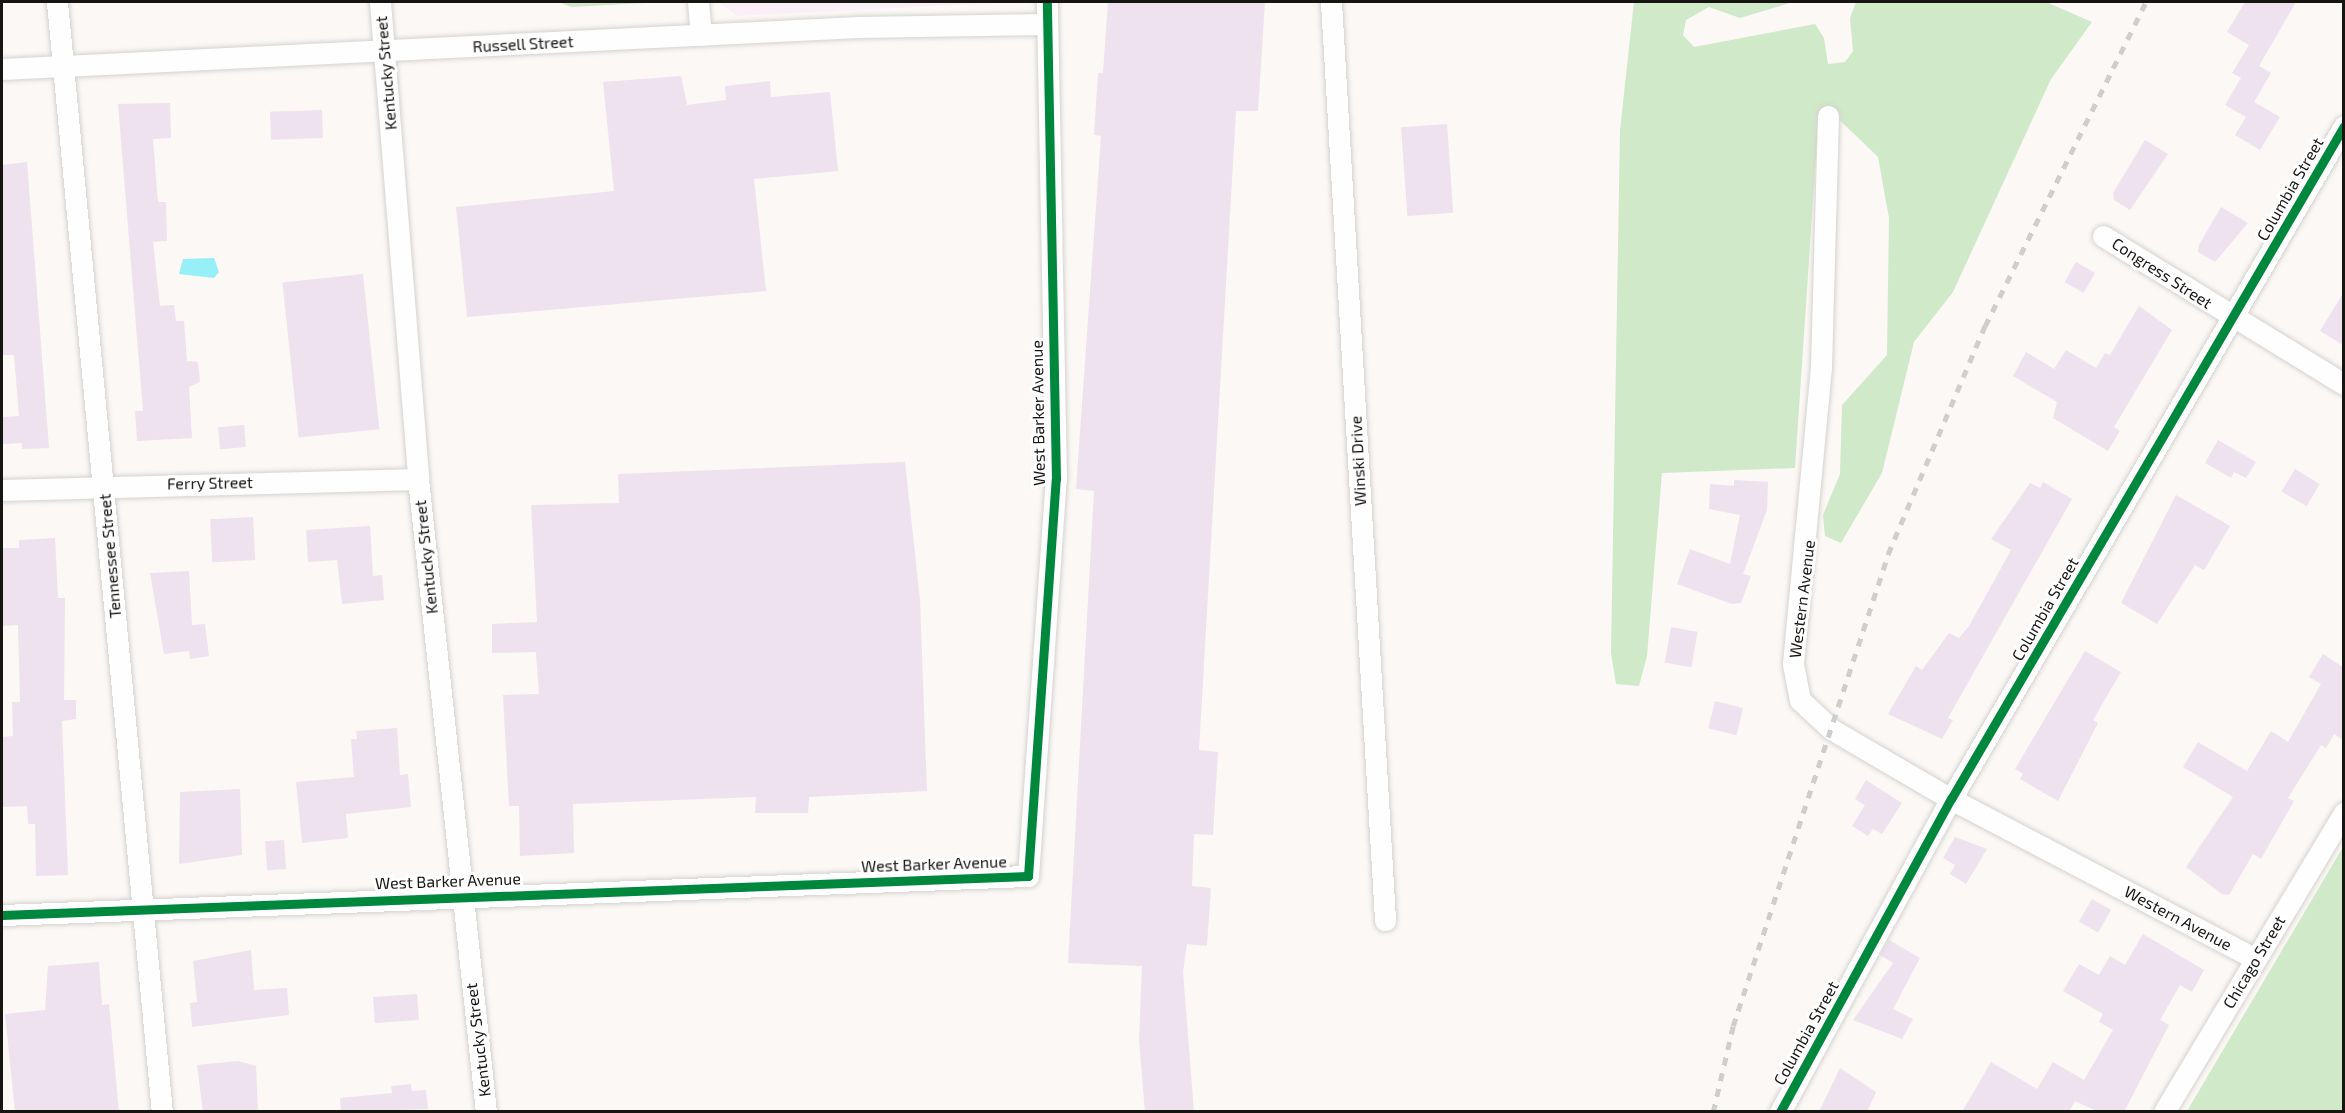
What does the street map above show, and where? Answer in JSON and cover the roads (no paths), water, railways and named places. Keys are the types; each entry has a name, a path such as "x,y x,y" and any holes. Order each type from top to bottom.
{"street":[{"name":"Tennessee Street","path":"57,2 162,1112"},
{"name":"Kentucky Street","path":"380,2 418,479 486,1112"},
{"path":"698,2 701,35"},
{"name":"West Barker Avenue","path":"2,915 1028,876 1056,479 1045,24 1047,2"},
{"name":"Winski Drive","path":"1331,2 1385,920"},
{"name":"Russell Street","path":"2,69 701,35 1045,24"},
{"name":"Western Avenue","path":"1828,117 1821,367 1793,664 1800,700 1831,729 1952,799 2256,959"},
{"name":"Columbia Street","path":"1780,1112 1952,799 2233,319 2343,126"},
{"name":"Congress Street","path":"2103,236 2233,319 2343,384"},
{"name":"Ferry Street","path":"2,490 418,479"},
{"name":"Chicago Street","path":"2164,1112 2343,813"}],"water":[{"path":"214,258 219,272 214,278 179,274 183,259"}],"railway":[{"path":"1713,1112 1733,1026 1888,554 1985,326 2146,2"}]}
